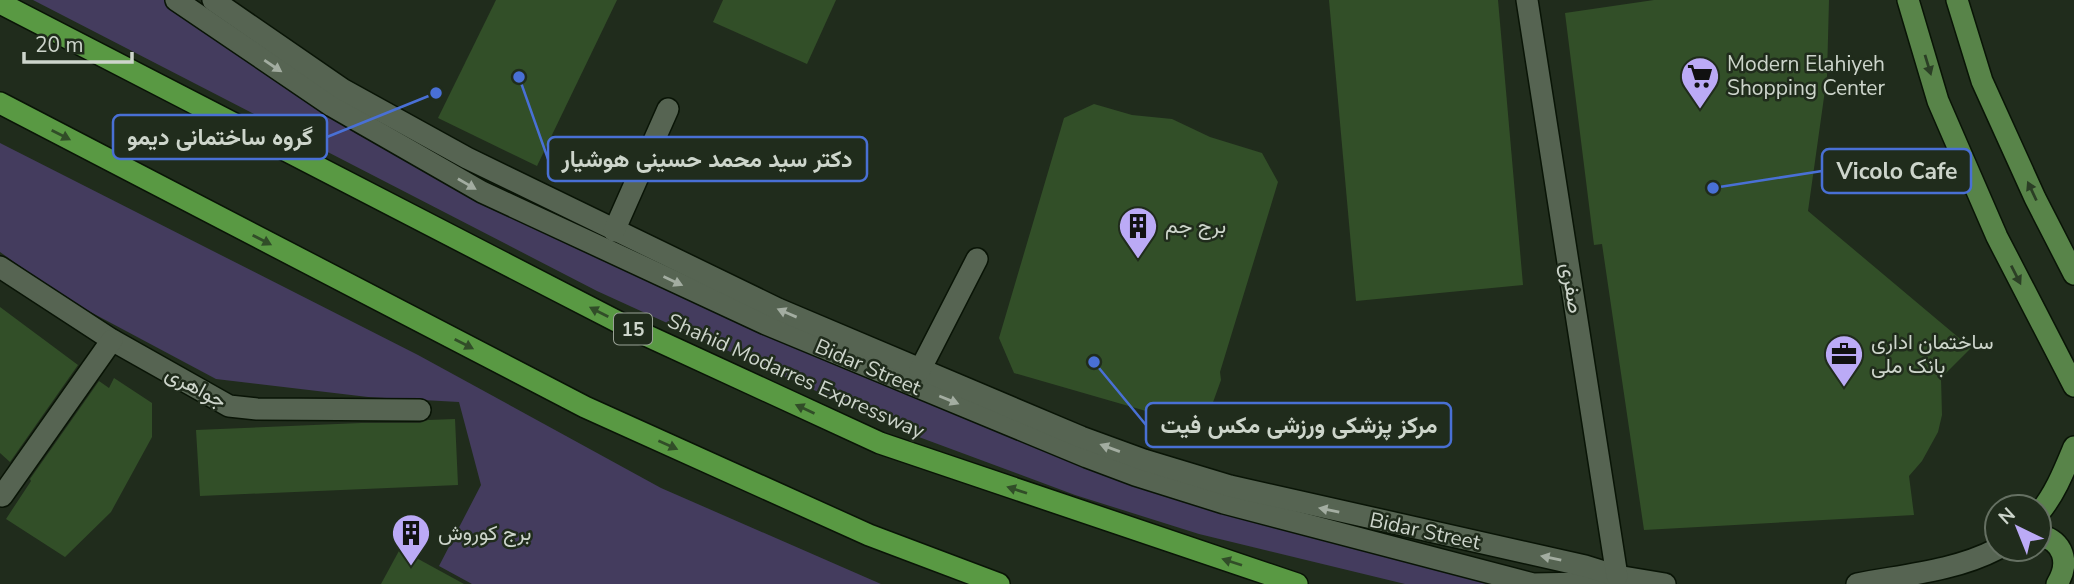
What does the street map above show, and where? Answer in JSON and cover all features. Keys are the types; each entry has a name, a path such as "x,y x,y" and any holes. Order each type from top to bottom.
{"highway":[{"name":"Shahid Modarres Expressway","path":"0,3 626,326 880,443 1297,584"},
{"path":"0,103 585,407 869,535 999,584"}],"main road":[{"path":"1908,0 1938,101 1997,237 2074,386"},
{"path":"1957,0 1982,82 2035,198 2074,274"},
{"path":"2052,493 2074,447"},
{"path":"2053,541 2062,551 2065,566 2057,584"}],"street":[{"name":"Bidar Street","path":"176,0 332,106 482,192 766,324 1087,457 1224,503 1533,584 1587,583 1617,576"},
{"name":"Bidar Street","path":"213,0 342,89 467,158 778,309 1082,437 1144,460 1230,486 1585,566 1617,576 1665,584"},
{"name":"صفری","path":"1527,0 1617,576"},
{"path":"614,231 668,109"},
{"path":"920,370 977,259"},
{"name":"جواهری","path":"0,267 112,340 229,406 257,409 421,410"},
{"path":"2,496 112,340"},
{"path":"1857,584 1931,570 1983,554"}],"shaded area":[{"path":"33,0 166,0 357,134 421,166 939,403 1530,584 1405,584 1199,534 1075,495 908,433 597,291"},
{"path":"0,143 418,355 661,488 881,584 472,584 439,566 481,485 459,402 368,397 216,379 66,299 0,252"}],"building":[{"path":"496,0 617,0 537,166 438,118"},
{"path":"723,0 836,0 807,64 713,22"},
{"path":"1329,0 1498,0 1523,285 1356,301"},
{"path":"1654,0 1829,0 1827,76 1808,211 1971,348 1941,378 1942,415 1938,432 1922,461 1909,476 1914,515 1644,530 1602,244 1594,245 1565,13"},
{"name":"برج جم","path":"1094,104 1132,115 1172,119 1210,137 1262,153 1278,182 1212,405 1184,422 1014,373 999,338 1064,118"},
{"path":"0,307 78,365 10,462 0,453"},
{"path":"114,378 152,403 152,437 111,512 65,557 6,519 30,479 99,381 109,388"},
{"path":"455,419 458,485 200,496 196,430 420,423"},
{"name":"برج کوروش","path":"400,549 464,584 381,584"}],"place":[{"name":"دکتر سید محمد حسینی هوشیار","path":"519,77"},
{"name":"گروه ساختمانی دیمو","path":"436,93"},
{"name":"Modern Elahiyeh Shopping Center","path":"1700,110"},
{"name":"Vicolo Cafe","path":"1713,188"},
{"name":"برج جم","path":"1138,260"},
{"name":"مرکز پزشکی ورزشی مکس فیت","path":"1094,362"},
{"name":"ساختمان اداری بانک ملی","path":"1844,388"},
{"name":"برج کوروش","path":"411,567"}]}
